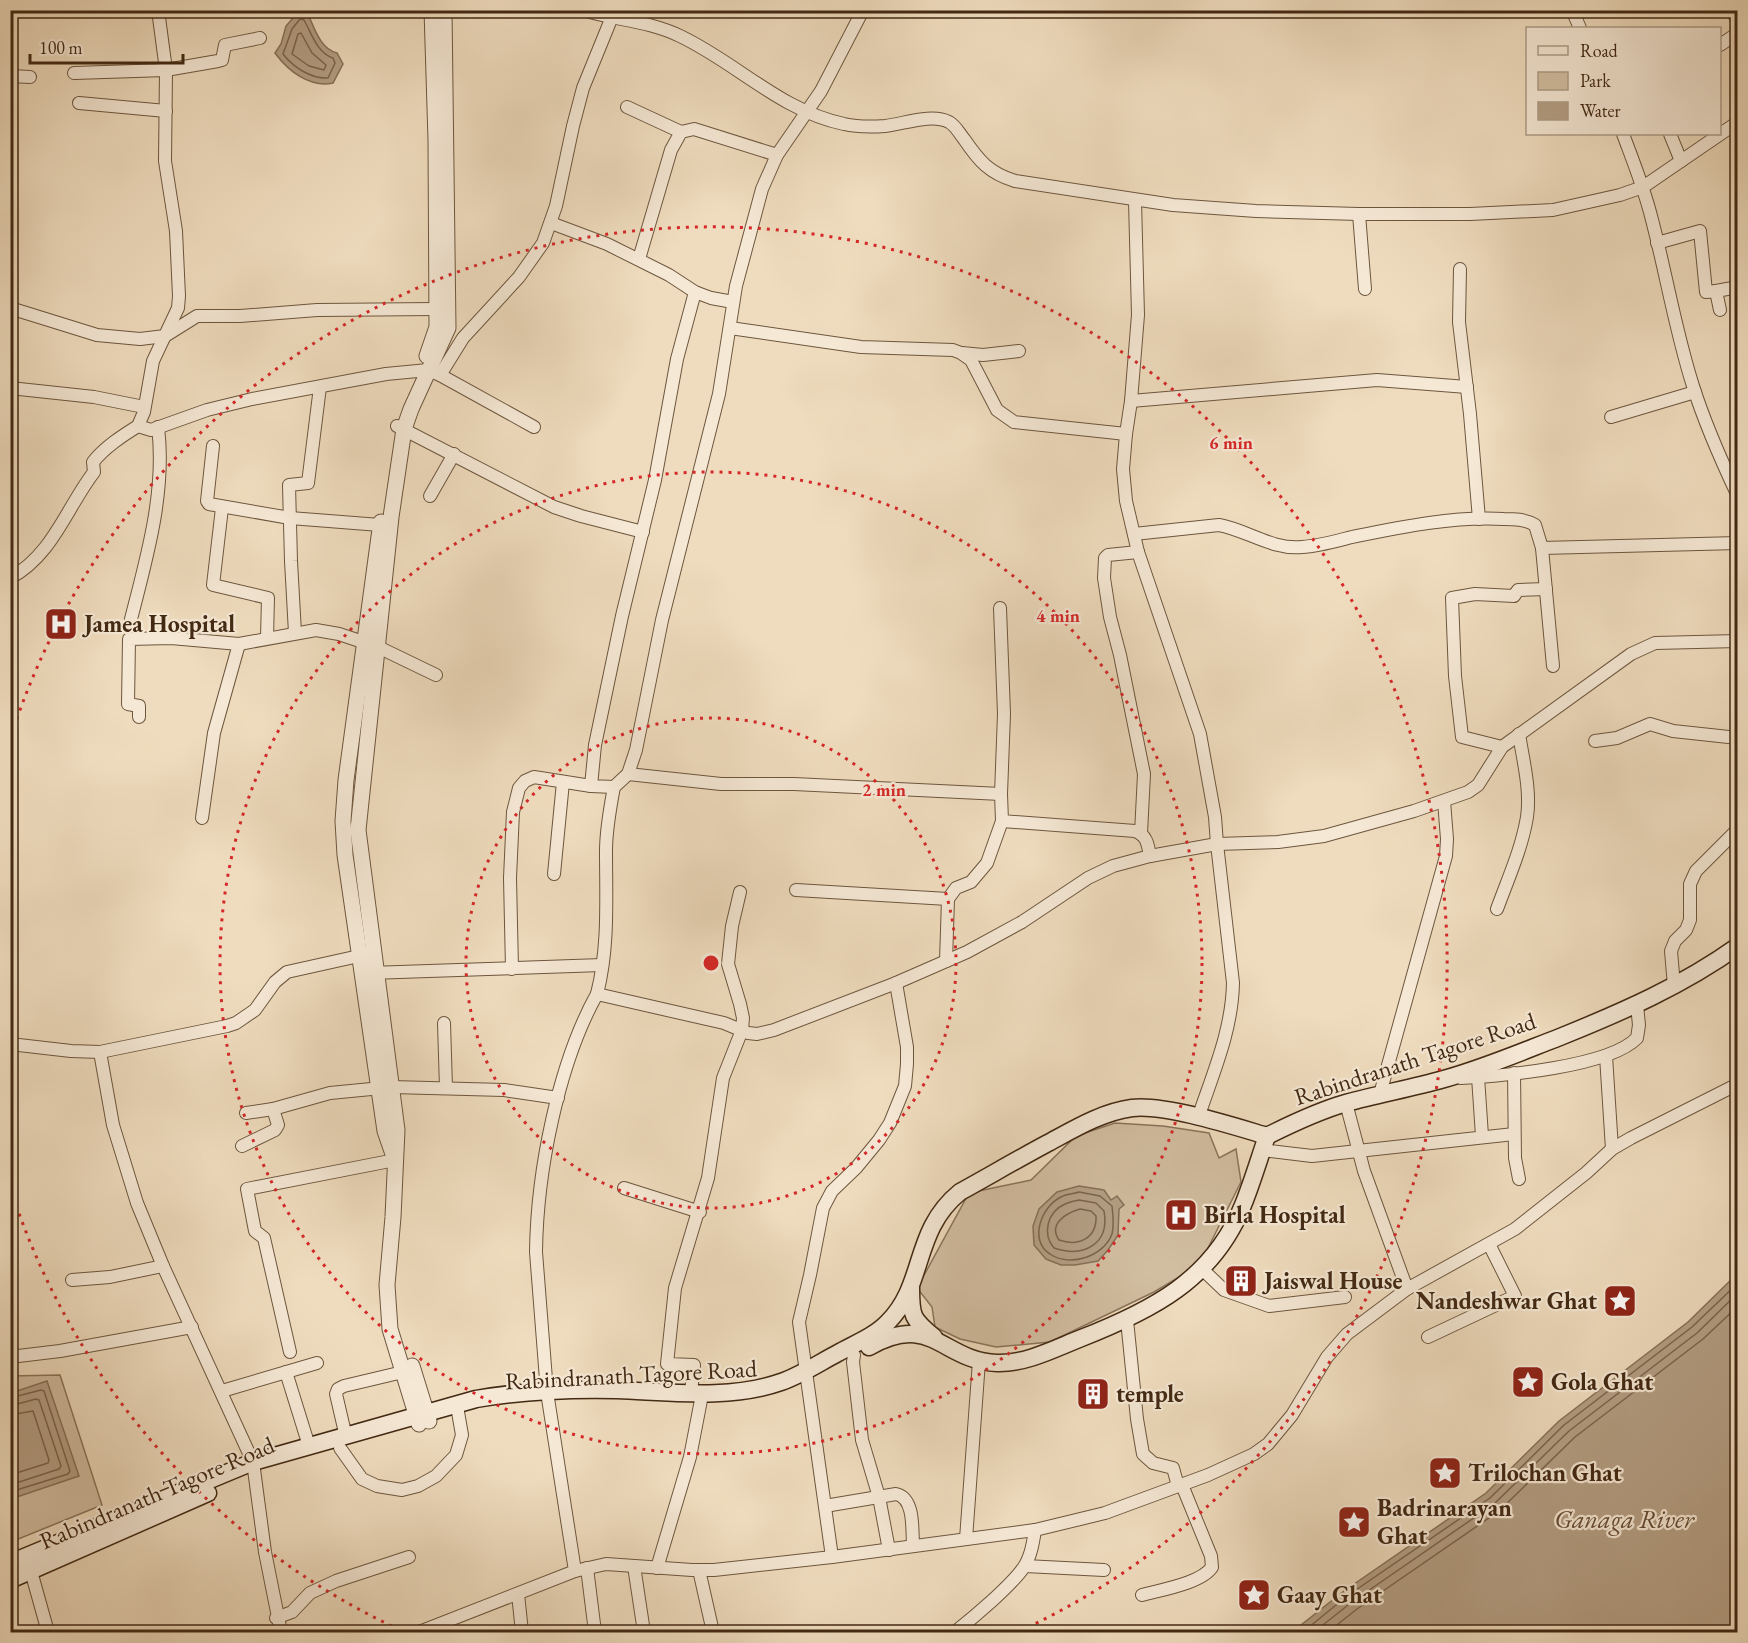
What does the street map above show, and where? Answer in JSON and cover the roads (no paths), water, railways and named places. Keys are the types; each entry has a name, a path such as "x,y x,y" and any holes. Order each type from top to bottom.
{"main road":[{"name":"Rabindranath Tagore Road","path":"422,1418 548,1396 613,1390 696,1396 744,1390 808,1375 854,1355 887,1337 908,1333 923,1335 979,1361 1015,1362 1127,1320 1179,1288 1202,1269 1216,1254 1243,1207 1264,1143 1303,1118 1346,1103 1442,1080 1484,1067 1637,1005 1716,962 1737,946"},
{"name":"Rabindranath Tagore Road","path":"808,1375 888,1323 900,1307 911,1285 930,1228 948,1202 960,1192 1081,1125 1132,1108 1150,1108 1198,1118 1264,1143"},
{"path":"911,1285 911,1310 918,1323 942,1343"},
{"name":"Rabindranath Tagore Road","path":"254,1468 502,1395 548,1396"},
{"name":"Rabindranath Tagore Road","path":"10,1580 29,1565 254,1468 309,1446 343,1442"},
{"name":"Rabindranath Tagore Road","path":"10,1563 29,1565"}],"street":[{"path":"10,578 34,562 47,545 81,488 94,471 93,462 98,456 138,426 153,361 178,308 180,280 176,231 165,161 166,70 158,10"},
{"path":"429,372 436,327 436,140 432,10"},
{"path":"422,1418 403,1372 390,1329 387,1285 398,1130 385,1087 370,973 358,831 380,525 392,447 445,338 448,322 444,10"},
{"path":"583,10 613,14 680,36 703,47 786,102 807,113 846,125 885,126 928,120 948,121 956,127 988,169 1000,176 1015,182 1134,201 1256,211 1359,214 1470,214 1553,210 1610,198 1643,187 1719,135"},
{"path":"595,1632 548,1396 536,1252 542,1185 558,1098 576,1035 597,994 607,910 606,850 614,787 628,774 636,750 662,620 721,385 733,302 762,189 777,155 807,113 838,60 863,10"},
{"path":"1572,10 1580,27"},
{"path":"1731,10 1737,21"},
{"path":"429,372 501,298 543,243 551,223 576,110 594,57 613,14"},
{"path":"1721,44 1737,33"},
{"path":"74,73 166,70 220,61 225,45 260,38"},
{"path":"10,76 30,77"},
{"path":"79,104 166,111"},
{"path":"627,107 681,132 694,129 777,155"},
{"path":"1721,134 1737,123"},
{"path":"639,259 671,150 681,132"},
{"path":"1623,135 1643,187 1675,321 1695,392 1714,445 1737,496"},
{"path":"1670,135 1681,161"},
{"path":"1134,201 1138,315 1131,401 1125,434 1126,501 1138,552 1200,734 1215,817 1216,844 1231,959 1233,1003 1228,1031 1198,1118"},
{"path":"1359,214 1365,289"},
{"path":"551,223 639,259 695,292 733,302"},
{"path":"1657,243 1700,231 1706,292 1737,287"},
{"path":"1460,269 1459,322 1479,519"},
{"path":"1716,291 1720,310"},
{"path":"591,786 605,697 661,453 676,359 695,292"},
{"path":"10,308 97,335 140,339 165,336 196,316 240,316 316,310 436,309"},
{"path":"730,328 861,346 953,350 983,355 1019,351"},
{"path":"961,353 977,370 997,410 1014,422 1125,434"},
{"path":"138,426 151,430 207,410 252,399 429,372 534,427"},
{"path":"1131,401 1384,380 1467,387"},
{"path":"296,633 289,485 308,483 320,387"},
{"path":"10,388 94,397 144,407"},
{"path":"1611,417 1695,392"},
{"path":"131,619 158,488 160,444 158,427"},
{"path":"401,427 554,507 643,532"},
{"path":"371,645 393,506 401,427"},
{"path":"213,446 207,502 222,507 290,518 380,525"},
{"path":"430,496 454,454"},
{"path":"222,507 213,585 268,598 267,638"},
{"path":"1134,534 1218,525 1232,527 1271,544 1302,548 1445,521 1479,519 1529,521 1538,530 1542,548 1553,666"},
{"path":"1542,548 1737,543"},
{"path":"1138,552 1108,555 1105,558 1104,578 1110,617 1142,757 1144,783 1141,833 1147,842 1150,856"},
{"path":"1502,747 1462,737 1455,676 1452,598 1475,594 1514,596 1518,590 1546,589"},
{"path":"946,961 948,899 956,888 971,882 987,863 1002,821 1004,714 1000,608"},
{"path":"139,717 139,706 128,704 129,639 171,638 239,644 316,630 339,634 371,645 436,675"},
{"path":"597,994 724,1023 757,1034 774,1030 896,983 967,952 1022,922 1088,878 1113,866 1150,856 1216,844 1278,842 1324,836 1468,792 1478,785 1502,747 1642,648 1672,642 1737,641"},
{"path":"202,818 214,733 239,644"},
{"path":"1595,741 1617,738 1650,724 1673,731 1737,738"},
{"path":"1497,909 1522,838 1527,814 1525,768 1519,734"},
{"path":"628,774 721,784 794,784 1001,794"},
{"path":"512,969 510,878 516,797 519,788 525,781 534,777 591,786 614,787"},
{"path":"554,874 563,782"},
{"path":"1380,1094 1446,856 1444,801"},
{"path":"1002,821 1124,829 1141,833"},
{"path":"1674,986 1671,951 1675,940 1686,930 1690,920 1690,884 1696,871 1737,829"},
{"path":"796,890 948,899"},
{"path":"657,1568 690,1457 696,1396 694,1365 667,1364 675,1288 699,1212 713,1155 723,1078 742,1030 743,1018 728,964 732,926 740,892"},
{"path":"10,1044 100,1052 227,1026 237,1023 255,1010 275,982 287,972 368,954"},
{"path":"370,973 602,965"},
{"path":"832,1557 799,1322 823,1208 832,1191 856,1168 879,1140 890,1123 905,1086 908,1064 907,1047 896,983"},
{"path":"1442,1080 1514,1073 1606,1056 1637,1038 1639,1025 1637,1005"},
{"path":"444,1023 446,1088"},
{"path":"100,1052 120,1151 137,1203 163,1266 222,1391 254,1468 276,1618 281,1632"},
{"path":"1606,1056 1612,1149"},
{"path":"1514,1073 1515,1158 1519,1179"},
{"path":"1478,1077 1482,1136"},
{"path":"419,1632 581,1569 606,1564 699,1570 832,1557 1035,1530 1105,1513 1180,1485 1254,1454 1268,1444 1292,1415 1327,1357 1347,1334 1407,1289 1489,1244 1534,1216 1612,1149 1737,1084"},
{"path":"246,1113 273,1109 330,1093 385,1087 522,1091 558,1098"},
{"path":"1346,1103 1364,1171 1407,1289"},
{"path":"242,1146 275,1130 278,1125 273,1109"},
{"path":"1264,1143 1312,1156 1358,1149 1514,1134"},
{"path":"290,1352 264,1238 255,1230 247,1190 395,1160"},
{"path":"624,1188 699,1212"},
{"path":"1428,1337 1515,1296 1489,1244"},
{"path":"72,1280 110,1278 163,1266"},
{"path":"1202,1269 1224,1290 1269,1306 1345,1297"},
{"path":"389,1308 400,1327 422,1418"},
{"path":"1127,1320 1137,1419 1143,1454 1154,1462 1173,1468 1211,1556 1212,1567 1195,1580 1142,1595"},
{"path":"10,1357 60,1351 192,1327"},
{"path":"854,1355 862,1440 879,1497 888,1550"},
{"path":"966,1539 979,1361"},
{"path":"222,1391 317,1363"},
{"path":"286,1372 309,1446"},
{"path":"403,1372 344,1386 338,1389 336,1394 343,1442 362,1479 377,1486 402,1490 418,1486 436,1476 456,1455 462,1435 458,1412"},
{"path":"825,1506 896,1494 906,1498 909,1506 913,1546"},
{"path":"955,1632 1025,1566 1033,1544 1035,1530"},
{"path":"276,1618 292,1612 310,1593 336,1581 409,1557"},
{"path":"29,1565 48,1632"},
{"path":"634,1566 644,1632"},
{"path":"1025,1566 1104,1570"},
{"path":"699,1570 713,1632"},
{"path":"518,1594 522,1632"}],"water":[{"path":"299,11 307,12 322,42 331,51 337,53 343,64 333,83 316,83 300,77 275,53 281,44 286,26"},
{"path":"1079,1186 1104,1190 1111,1200 1117,1196 1124,1205 1119,1209 1118,1235 1098,1261 1061,1265 1046,1259 1034,1245 1033,1226 1039,1209 1057,1192"},
{"name":"Ganaga River","path":"1737,1274 1737,1632 1296,1632 1301,1625 1344,1591 1486,1493 1559,1421 1688,1322"},
{"path":"47,1381 79,1476 11,1499 11,1393"}],"place":[{"name":"Jamea Hospital","path":"61,624"},
{"name":"Birla Hospital","path":"1181,1215"},
{"name":"Jaiswal House","path":"1241,1281"},
{"name":"Nandeshwar Ghat","path":"1620,1301"},
{"name":"Gola Ghat","path":"1528,1382"},
{"name":"temple","path":"1093,1394"},
{"name":"Trilochan Ghat","path":"1445,1473"},
{"name":"Badrinarayan Ghat","path":"1354,1522"},
{"name":"Gaay Ghat","path":"1254,1595"}]}
